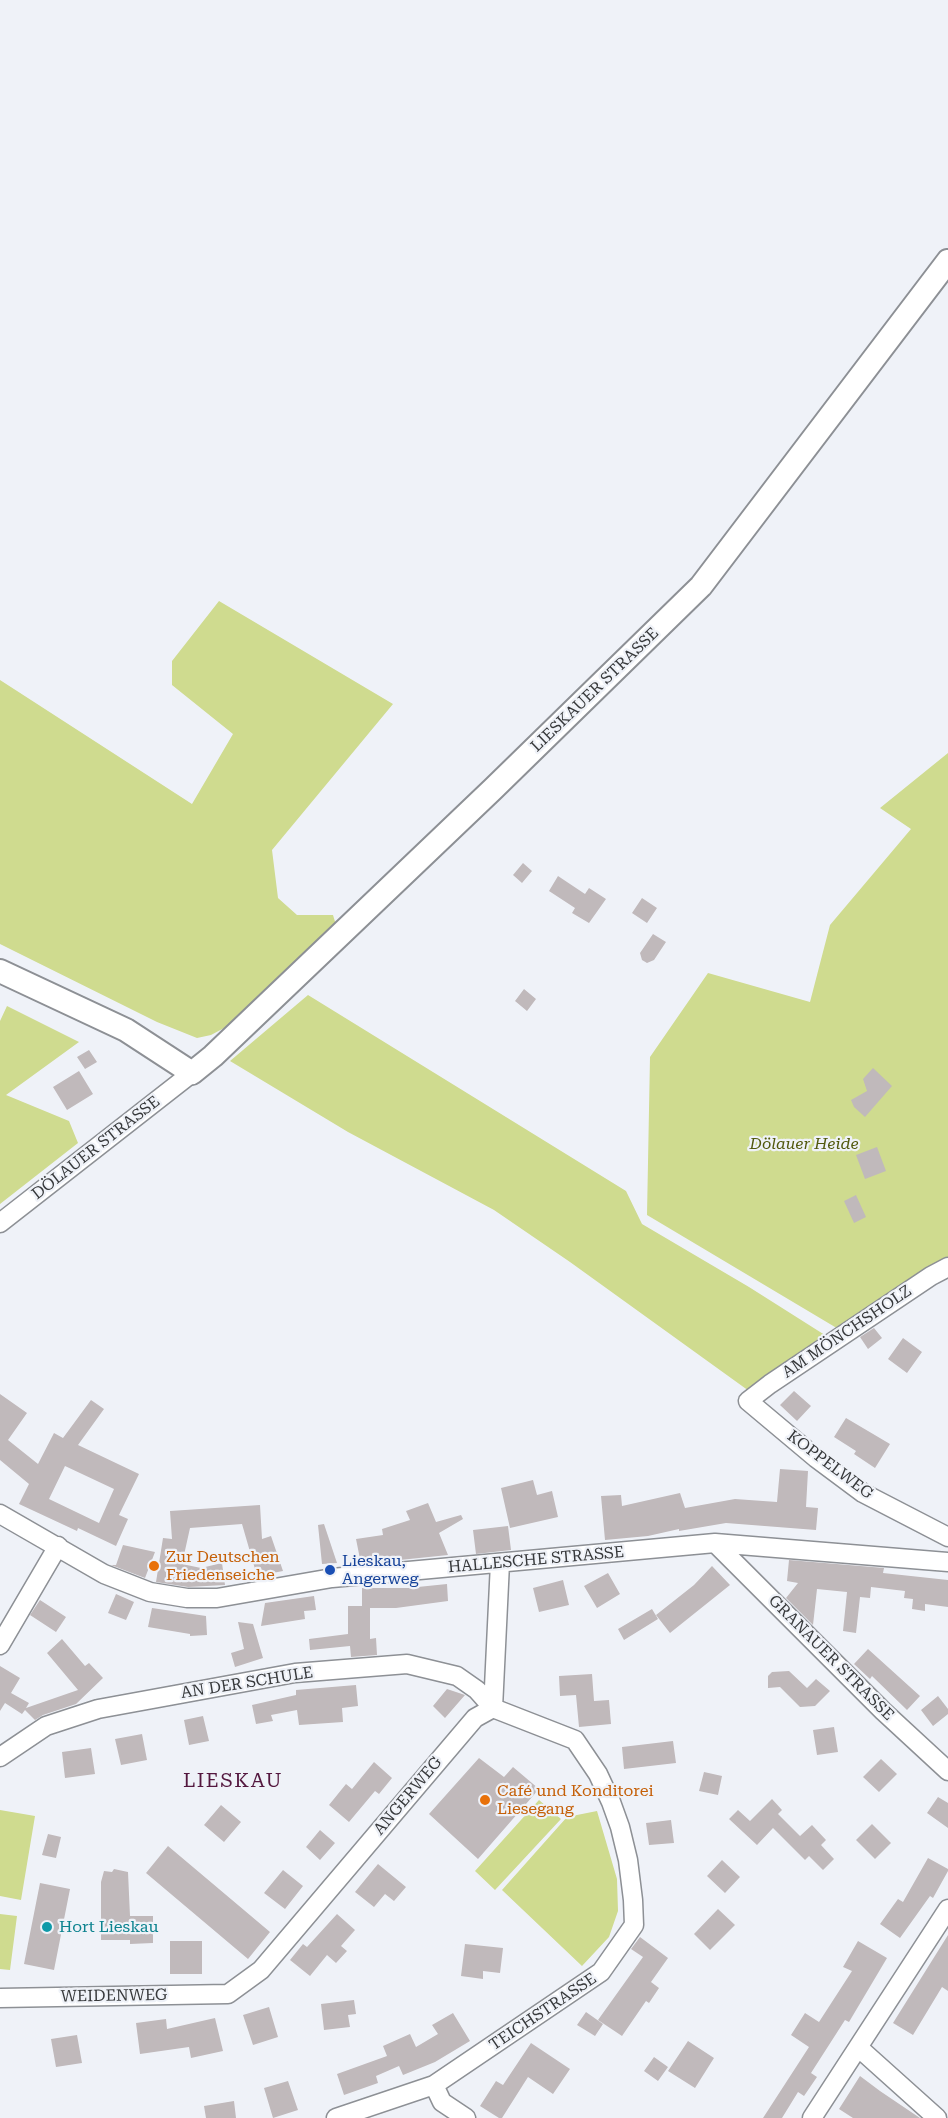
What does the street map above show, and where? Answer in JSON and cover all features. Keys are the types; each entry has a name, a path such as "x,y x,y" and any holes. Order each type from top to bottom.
{"street":[{"name":"LIESKAUER STRASSE","path":"192,1073 213,1056 493,789 701,586 948,261"},
{"path":"0,971 126,1030 192,1073"},
{"name":"DÖLAUER STRASSE","path":"0,1223 192,1073"},
{"name":"AM MÖNCHSHOLZ","path":"748,1401 930,1276 948,1267"},
{"name":"KOPPELWEG","path":"748,1401 816,1458 863,1493 948,1537"},
{"name":"HALLESCHE STRASSE","path":"0,1514 104,1574 150,1592 187,1598 217,1599 332,1578 715,1543 948,1562"},
{"name":"GRANAUER STRASSE","path":"715,1543 884,1711 948,1771"},
{"path":"0,1645 58,1546"},
{"path":"493,1708 500,1563"},
{"name":"AN DER SCHULE","path":"0,1757 46,1726 98,1709 295,1673 407,1664 457,1676 477,1690 493,1708"},
{"name":"ANGERWEG","path":"228,1994 261,1970 475,1718 493,1708"},
{"name":"TEICHSTRASSE","path":"336,2118 434,2085 601,1972 634,1926 632,1890 620,1827 598,1774 575,1740 493,1708"},
{"path":"812,2118 948,1909"},
{"name":"WEIDENWEG","path":"0,1998 228,1994"},
{"path":"859,2048 938,2118"},
{"path":"434,2085 442,2102 466,2118"}],"green space":[{"path":"219,601 393,704 272,850 278,898 297,915 333,915 336,925 226,1027 211,1035 197,1038 157,1022 0,944 0,680 192,804 233,734 172,685 172,661"},
{"name":"Dölauer Heide","path":"948,753 948,1261 840,1330 647,1215 650,1057 708,973 810,1002 830,925 911,829 880,808"},
{"path":"308,995 626,1191 642,1224 828,1337 749,1391 494,1210 348,1132 230,1061"},
{"path":"7,1006 79,1042 6,1095 69,1121 78,1143 0,1204 0,1021"},
{"path":"539,1800 561,1819 495,1890 475,1871"},
{"path":"0,1810 35,1816 21,1900 0,1896"},
{"path":"597,1811 617,1879 618,1911 609,1937 582,1966 502,1890 567,1817"},
{"path":"0,1914 17,1916 10,1970 0,1969"}],"building":[{"path":"523,863 532,871 522,883 513,875"},
{"path":"558,876 585,894 589,888 606,899 589,923 572,913 575,908 549,891"},
{"path":"642,898 657,908 647,923 632,913"},
{"path":"653,934 666,942 654,960 647,963 642,960 640,953"},
{"path":"524,989 536,999 527,1011 515,1001"},
{"path":"89,1050 97,1062 85,1069 77,1057"},
{"path":"873,1068 892,1086 865,1117 854,1107 851,1100 867,1091 863,1079"},
{"path":"79,1071 93,1094 67,1110 53,1087"},
{"path":"877,1147 886,1171 865,1179 856,1155"},
{"path":"856,1195 866,1217 854,1223 844,1201"},
{"path":"874,1328 882,1338 868,1349 860,1337"},
{"path":"903,1338 922,1352 907,1373 888,1359"},
{"path":"794,1391 811,1406 797,1421 780,1405"},
{"path":"0,1394 27,1413 8,1440 38,1464 54,1433 63,1438 91,1400 104,1409 78,1445 139,1474 119,1515 128,1519 116,1546 19,1504 29,1484 0,1460","holes":["65,1466 114,1489 99,1523 49,1499"]},
{"path":"846,1418 890,1444 875,1468 854,1454 856,1451 834,1437"},
{"path":"780,1469 808,1471 806,1507 818,1508 816,1530 726,1523 679,1531 679,1529 648,1536 605,1540 601,1496 621,1495 622,1506 680,1493 685,1508 735,1499 777,1502"},
{"path":"533,1480 537,1495 552,1491 558,1517 510,1528 501,1488"},
{"path":"428,1503 436,1522 461,1515 463,1519 439,1533 448,1555 361,1564 356,1539 383,1535 382,1529 410,1520 406,1511"},
{"path":"260,1505 262,1539 271,1536 283,1571 257,1576 242,1524 190,1528 182,1564 201,1568 222,1563 225,1585 188,1587 156,1582 163,1538 172,1539 170,1511"},
{"path":"324,1524 337,1563 322,1564 318,1525"},
{"path":"508,1526 511,1550 476,1554 473,1530"},
{"path":"123,1545 155,1552 145,1578 111,1565 116,1565"},
{"path":"789,1560 884,1568 883,1573 948,1580 948,1607 925,1604 925,1611 912,1609 913,1599 904,1598 905,1591 871,1587 870,1598 860,1597 856,1633 843,1631 847,1592 817,1589 813,1625 786,1598 798,1583 787,1581"},
{"path":"712,1566 730,1585 670,1633 656,1615 694,1585"},
{"path":"608,1573 620,1594 597,1608 584,1586"},
{"path":"563,1580 569,1605 539,1612 533,1588"},
{"path":"447,1584 448,1601 396,1608 370,1608 370,1639 376,1638 377,1655 351,1657 350,1646 310,1650 309,1639 348,1634 348,1606 362,1606 362,1588 408,1588"},
{"path":"116,1594 134,1602 126,1620 108,1613"},
{"path":"314,1596 316,1610 304,1611 305,1619 261,1626 265,1603"},
{"path":"40,1600 66,1617 56,1632 30,1615"},
{"path":"152,1608 206,1616 207,1635 190,1636 190,1634 148,1627"},
{"path":"652,1609 658,1619 624,1640 618,1629"},
{"path":"238,1622 253,1624 263,1658 235,1667 231,1653 244,1649"},
{"path":"62,1639 85,1666 89,1663 103,1678 76,1704 35,1720 25,1710 22,1714 5,1703 0,1711 0,1666 20,1678 11,1693 29,1703 26,1708 78,1690 47,1653"},
{"path":"868,1649 920,1696 907,1710 872,1676 870,1679 854,1664"},
{"path":"789,1671 807,1688 816,1679 830,1691 815,1706 800,1707 780,1687 768,1688 768,1676 772,1672"},
{"path":"592,1674 594,1701 609,1700 611,1724 579,1727 576,1695 560,1696 559,1676"},
{"path":"356,1685 358,1706 342,1708 343,1722 299,1725 297,1710 271,1715 273,1721 256,1724 252,1705 296,1695 296,1690"},
{"path":"447,1689 465,1695 445,1718 433,1706"},
{"path":"938,1696 948,1709 948,1714 933,1726 921,1710"},
{"path":"203,1716 209,1741 189,1745 184,1720"},
{"path":"834,1727 838,1752 817,1755 813,1730"},
{"path":"142,1734 147,1760 121,1765 115,1739"},
{"path":"673,1741 676,1763 624,1769 622,1747"},
{"path":"91,1748 95,1774 65,1778 62,1752"},
{"name":"Café und Konditorei Liesegang","path":"479,1758 504,1777 513,1767 539,1789 478,1859 429,1814"},
{"path":"881,1759 897,1774 879,1792 863,1777"},
{"path":"374,1762 392,1778 379,1794 375,1791 349,1822 329,1805 346,1784 352,1789"},
{"path":"704,1772 722,1776 718,1795 699,1791"},
{"path":"938,1797 948,1803 948,1828 927,1813"},
{"path":"772,1799 782,1810 778,1814 800,1836 812,1825 826,1840 821,1845 834,1859 823,1870 809,1856 805,1860 773,1828 757,1845 729,1819 738,1810 750,1821"},
{"path":"221,1805 241,1822 224,1842 204,1825"},
{"path":"671,1820 674,1843 649,1845 646,1823"},
{"path":"872,1824 891,1843 875,1859 856,1840"},
{"path":"320,1830 335,1843 320,1860 306,1847"},
{"path":"48,1834 61,1837 56,1858 42,1855"},
{"path":"168,1846 270,1932 248,1959 146,1873"},
{"path":"928,1858 948,1871 933,1898 930,1896 900,1938 880,1924 898,1899 903,1902"},
{"path":"722,1860 740,1877 725,1893 707,1876"},
{"path":"378,1864 406,1887 394,1901 385,1894 374,1907 355,1892"},
{"path":"114,1869 128,1872 130,1916 153,1916 153,1943 130,1944 130,1940 101,1940 101,1882 104,1871 112,1872"},
{"path":"283,1870 303,1886 285,1909 264,1893"},
{"name":"Hort Lieskau","path":"40,1883 70,1889 54,1970 24,1964"},
{"path":"718,1909 735,1925 710,1950 694,1934"},
{"path":"337,1914 355,1930 341,1946 347,1951 336,1963 327,1955 310,1976 290,1960 303,1944 307,1947"},
{"path":"948,1935 948,1991 942,1987 913,2035 893,2023"},
{"path":"640,1937 668,1958 651,1982 659,1988 649,2003 646,2001 622,2036 598,2020 643,1957 631,1949"},
{"path":"170,1941 202,1941 202,1974 170,1974"},
{"path":"858,1941 887,1958 849,2022 845,2020 811,2073 817,2077 804,2096 798,2092 782,2118 763,2118 809,2047 791,2035 805,2013 819,2022 852,1971 843,1967"},
{"path":"465,1944 503,1948 500,1973 483,1971 483,1979 461,1976"},
{"path":"354,2000 356,2014 348,2015 350,2027 324,2030 321,2004"},
{"path":"269,2007 278,2037 253,2045 243,2015"},
{"path":"586,2012 603,2024 595,2036 577,2025"},
{"path":"453,2013 470,2041 435,2062 403,2075 399,2066 376,2076 378,2083 344,2095 337,2074 387,2056 383,2046 410,2034 416,2047 438,2034 432,2025"},
{"path":"215,2018 223,2051 191,2058 189,2047 140,2054 136,2023 166,2019 167,2029"},
{"path":"77,2035 82,2063 56,2067 51,2039"},
{"path":"688,2041 714,2058 695,2088 668,2071"},
{"path":"531,2043 570,2069 553,2094 528,2077 502,2118 499,2118 480,2106 496,2081 503,2085"},
{"path":"654,2057 668,2067 658,2081 644,2071"},
{"path":"860,2076 920,2118 853,2118 839,2109"},
{"path":"288,2081 298,2110 273,2118 264,2088"},
{"path":"234,2101 236,2118 206,2118 204,2106"}],"place":[{"name":"Zur Deutschen Friedenseiche","path":"154,1566"},
{"name":"Lieskau, Angerweg","path":"330,1570"},
{"name":"Café und Konditorei Liesegang","path":"485,1800"},
{"name":"Hort Lieskau","path":"47,1927"}],"district":[{"name":"LIESKAU","path":"233,1781"}]}
